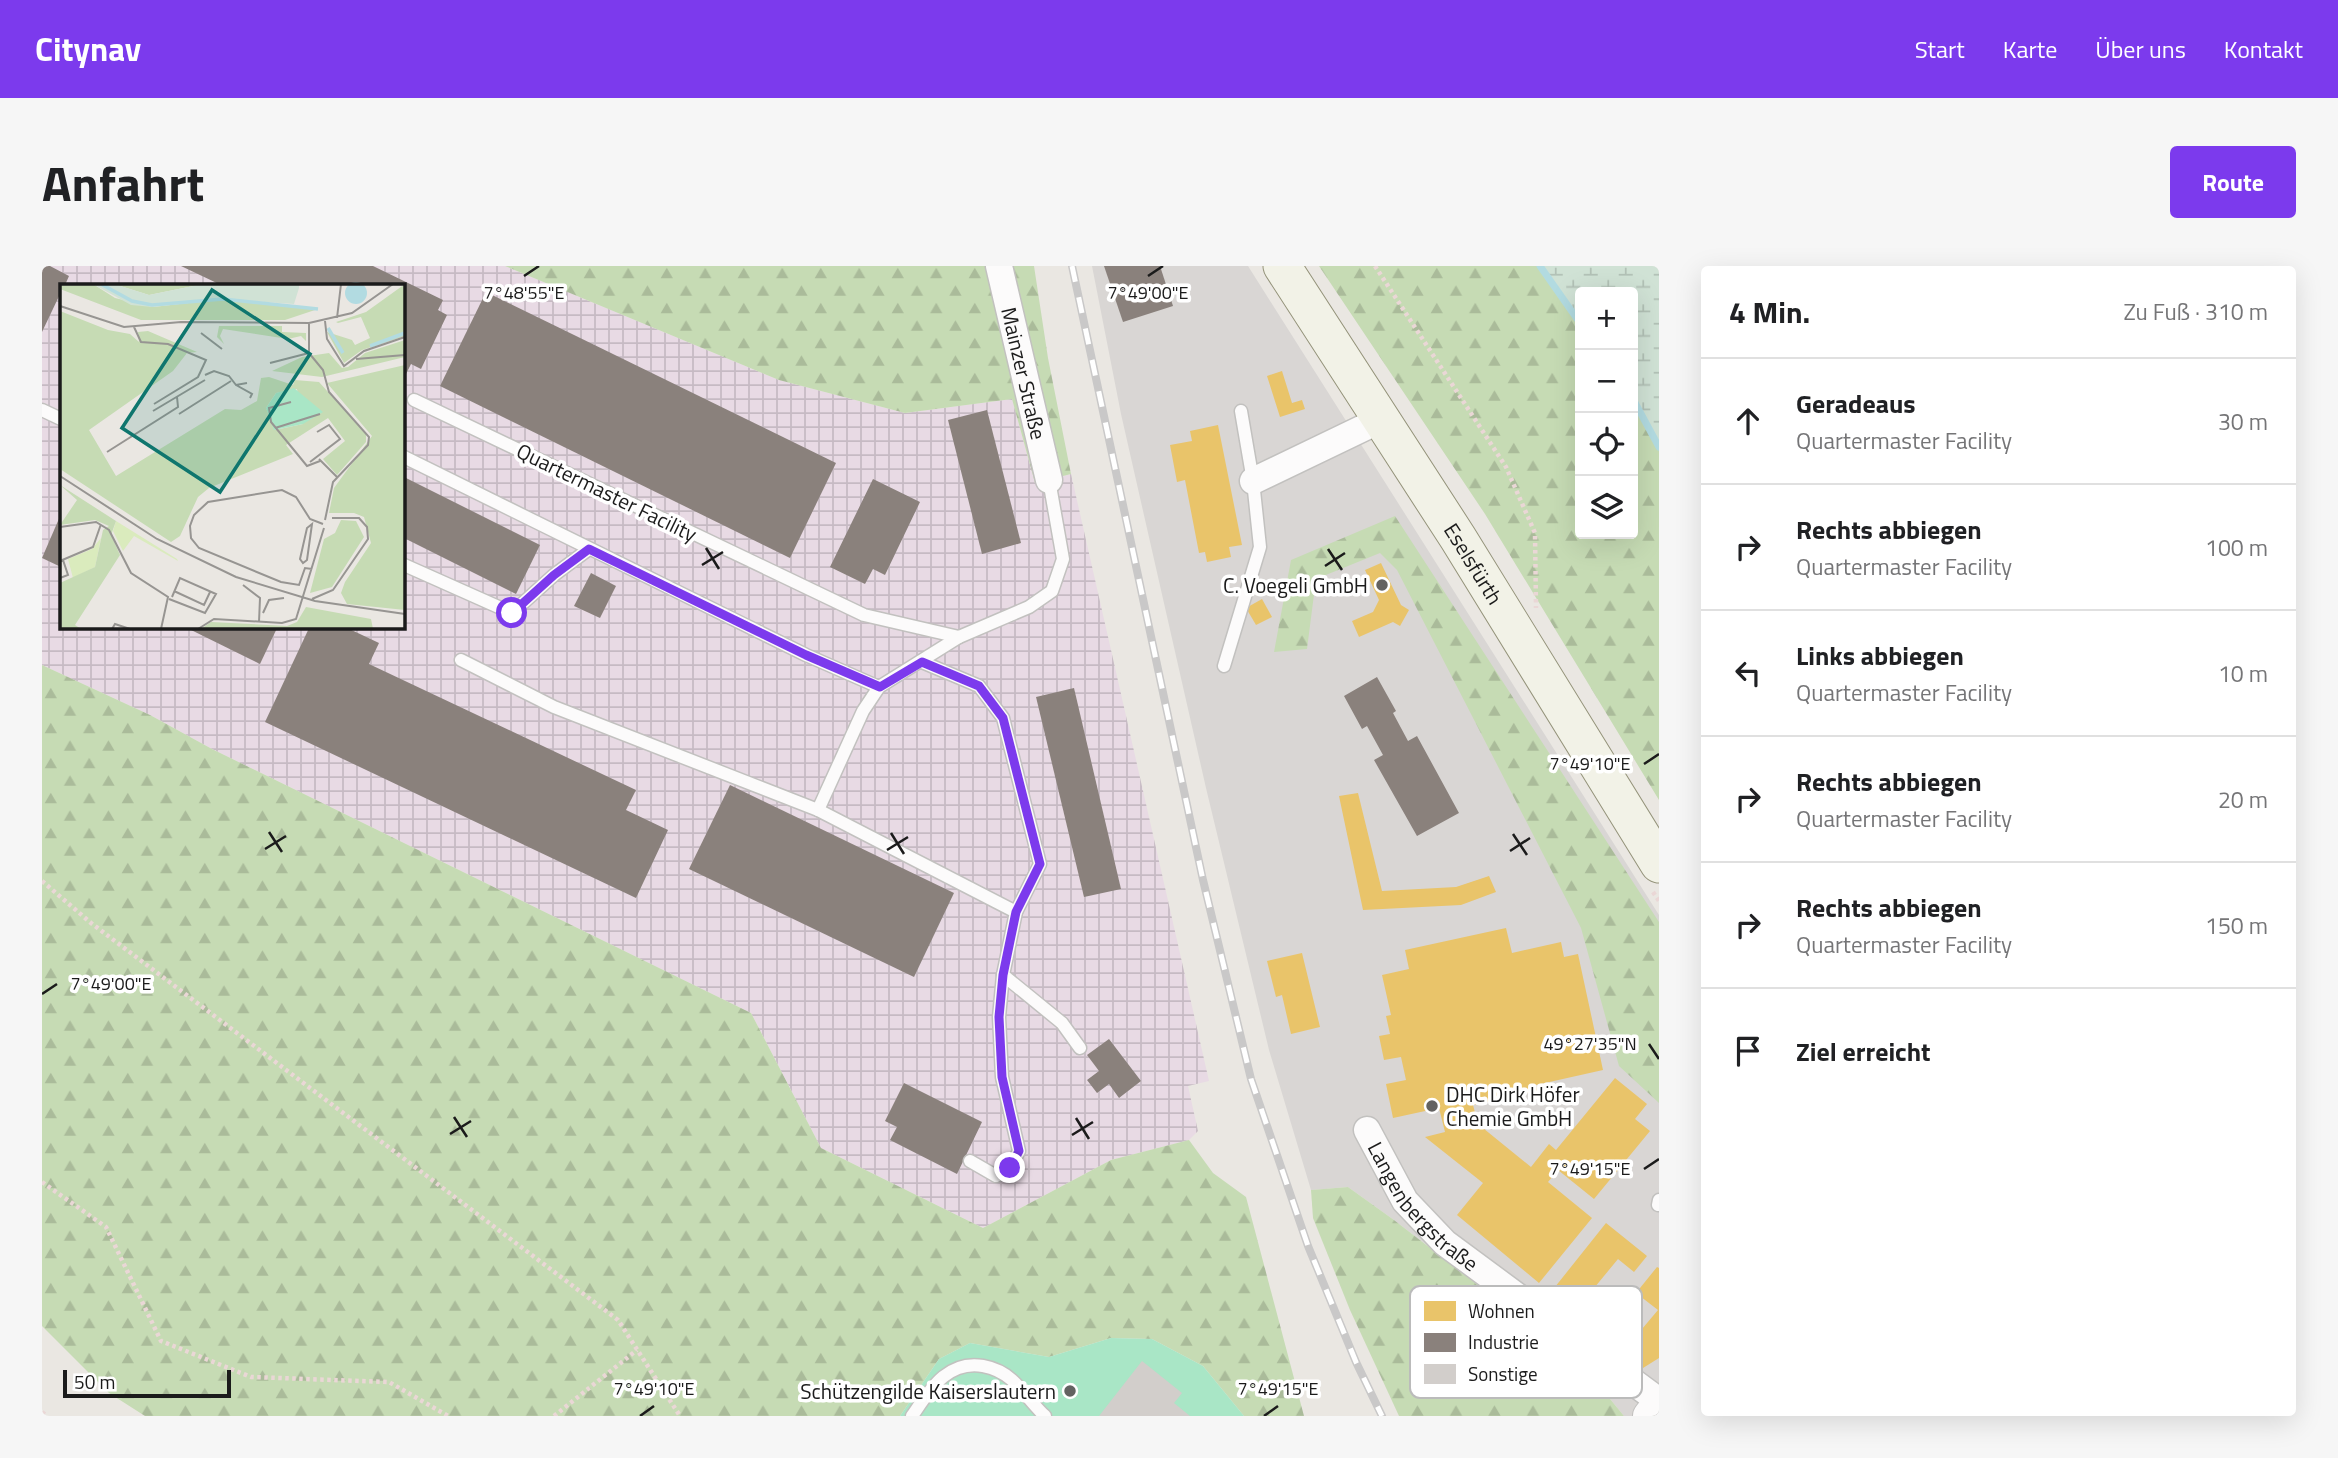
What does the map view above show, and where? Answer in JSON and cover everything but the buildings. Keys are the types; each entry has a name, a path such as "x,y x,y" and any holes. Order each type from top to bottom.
{"main road":[{"name":"Eselsfürth","path":"1282,266 1382,419 1659,864"}],"street":[{"name":"Mainzer Straße","path":"999,266 1048,480"},
{"path":"1253,481 1382,419"},
{"name":"Langenbergstraße","path":"1367,1130 1405,1201 1445,1243 1503,1286"},
{"name":"Langenbergstraße","path":"1642,1389 1659,1402"},
{"path":"1649,1416 1659,1402"}],"lane":[{"name":"Quartermaster Facility","path":"414,400 864,615 959,637"},
{"path":"42,410 60,419"},
{"path":"1224,666 1260,547 1253,481 1241,411"},
{"path":"404,457 806,655 880,687"},
{"path":"818,810 863,711 880,687 959,637 1029,607 1052,591 1063,559 1048,480"},
{"path":"404,565 512,613 554,575 589,549"},
{"path":"461,660 554,707 818,810 1016,912"},
{"path":"922,662 979,686 1003,718 1040,864 1016,912 1003,975 999,1017 1002,1077 1019,1151 1010,1168 996,1176 970,1161"},
{"path":"1003,975 1062,1023 1080,1048"},
{"path":"912,1416 945,1374 959,1367 975,1365 996,1368 1010,1378 1045,1416"}],"path":[{"path":"1375,266 1506,467 1535,533 1536,612"},
{"path":"42,881 91,923 618,1320 680,1416"},
{"path":"42,1182 106,1227 161,1341 251,1377 389,1382 448,1416"},
{"path":"554,1416 637,1350"},
{"path":"42,1412 47,1416"}],"shaded area":[{"path":"42,266 505,266 779,380 905,413 1012,399 1035,483 1071,474 1209,1081 1188,1086 1198,1131 1189,1140 1111,1160 983,1228 821,1148 751,1013 212,749 150,715 42,665"},
{"path":"1092,266 1248,266 1659,915 1659,1416 1624,1416 1609,1398 1642,1398 1642,1286 1479,1286 1348,1187 1311,1190 1269,1050 1121,414"}],"green space":[{"path":"505,266 1034,266 1048,358 1071,474 1035,483 1012,399 905,413 779,380"},
{"path":"1319,266 1540,266 1575,316 1575,539 1638,539 1638,408 1659,445 1659,800 1485,514"},
{"path":"1540,266 1659,266 1659,445 1638,408 1638,287 1575,287 1575,316"},
{"path":"1395,516 1659,922 1659,1103 1619,1066 1581,928 1397,570 1380,553 1316,579 1307,649 1274,652 1291,560"},
{"path":"42,665 150,715 212,749 751,1013 821,1148 983,1228 1111,1160 1189,1140 1213,1173 1246,1197 1304,1416 1244,1416 1203,1366 1152,1339 1111,1338 1049,1357 970,1343 939,1359 900,1416 145,1416 109,1393 42,1326"},
{"path":"1348,1187 1479,1286 1410,1286 1410,1398 1609,1398 1624,1416 1399,1416 1350,1310 1313,1218 1311,1190"},
{"name":"Schützengilde Kaiserslautern","path":"1111,1338 1152,1339 1203,1366 1244,1416 900,1416 939,1359 970,1343 1049,1357"}],"waterway":[{"path":"1540,266 1575,316"},
{"path":"1638,408 1659,447"}],"railway":[{"path":"1072,266 1203,880 1251,1079 1308,1246 1356,1362 1382,1416"}],"place":[{"name":"C. Voegeli GmbH","path":"1382,585"},
{"name":"DHC Dirk Höfer Chemie GmbH","path":"1432,1106"},
{"name":"Schützengilde Kaiserslautern","path":"1070,1391"}],"route":[{"path":"512,613 554,575 589,549 806,655 880,687 922,662 979,686 1003,718 1040,864 1016,912 1003,975 999,1017 1002,1077 1019,1151 1010,1168"}]}
